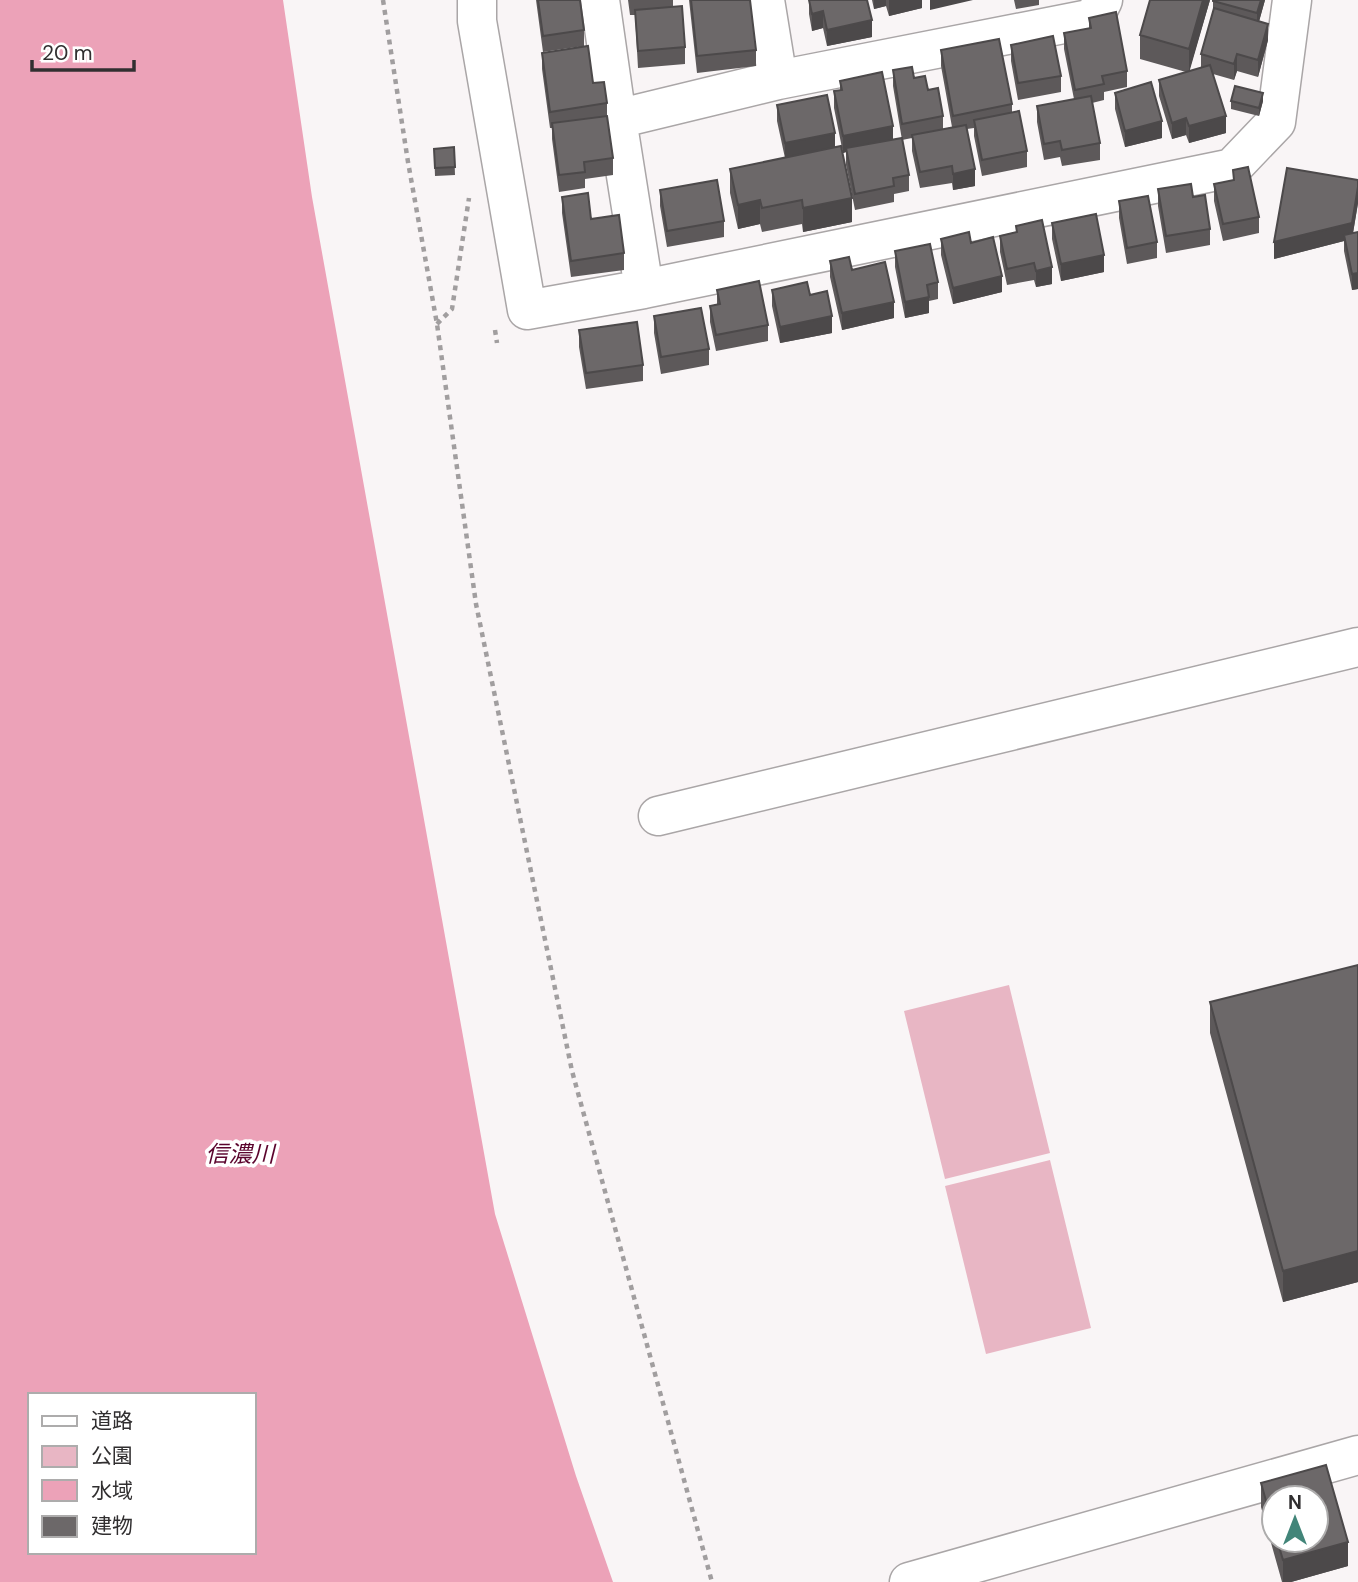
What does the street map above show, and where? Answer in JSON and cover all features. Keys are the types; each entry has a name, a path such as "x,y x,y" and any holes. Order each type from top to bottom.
{"street":[{"path":"477,0 477,21 527,310 644,289 1232,168 1276,122 1292,0"},
{"path":"600,0 644,289"},
{"path":"765,0 778,80"},
{"path":"617,119 778,80 1094,18 1103,0"},
{"path":"658,816 1358,647"},
{"path":"909,1582 1358,1455"}],"path":[{"path":"383,0 408,162 438,324 476,604 572,1071 712,1582"},
{"path":"438,324 452,309 470,193"}],"green space":[{"path":"1009,985 1050,1153 945,1179 904,1011"},
{"path":"1050,1160 1091,1328 986,1354 945,1186"}],"water":[{"name":"信濃川","path":"0,0 283,0 312,197 495,1214 576,1476 613,1582 0,1582"}],"building":[{"path":"538,0 580,0 584,30 543,36"},
{"path":"691,0 750,0 756,50 697,56"},
{"path":"809,0 867,0 872,20 827,30 823,11 812,14"},
{"path":"1150,0 1203,0 1189,49 1140,35"},
{"path":"1213,0 1261,0 1257,13"},
{"path":"682,6 685,47 638,51 635,10"},
{"path":"1214,8 1268,24 1258,60 1237,54 1234,64 1201,54"},
{"path":"1116,12 1127,71 1102,76 1104,84 1075,90 1064,33 1091,28 1089,18"},
{"path":"1053,36 1061,76 1018,83 1011,45"},
{"path":"999,39 1012,104 953,116 941,50"},
{"path":"588,46 593,83 604,82 607,103 550,112 542,53"},
{"path":"1210,65 1226,116 1189,126 1186,118 1172,123 1159,80"},
{"path":"912,67 914,78 925,76 928,90 938,88 943,116 902,124 893,70"},
{"path":"882,72 893,126 843,136 834,91 842,90 840,81"},
{"path":"1151,82 1162,121 1125,131 1115,93"},
{"path":"1235,86 1263,93 1259,108 1231,101"},
{"path":"827,95 835,133 785,143 777,105"},
{"path":"1091,96 1100,143 1062,150 1060,141 1044,144 1037,106"},
{"path":"1019,111 1027,151 982,160 974,120"},
{"path":"607,116 613,158 584,162 585,172 559,175 552,123"},
{"path":"966,125 975,169 953,174 952,166 920,172 912,135"},
{"path":"902,138 909,175 893,178 894,186 855,194 846,148"},
{"path":"841,146 852,198 803,208 802,200 762,208 760,200 738,205 730,169"},
{"path":"454,147 455,167 435,168 434,149"},
{"path":"1248,167 1259,217 1223,224 1214,184 1234,180 1233,170"},
{"path":"1287,168 1358,180 1352,223 1274,242"},
{"path":"717,180 724,221 667,231 660,190"},
{"path":"1191,184 1193,197 1205,195 1210,229 1166,236 1158,189"},
{"path":"588,193 591,219 619,215 624,253 571,261 562,197"},
{"path":"1148,196 1157,242 1127,248 1119,201"},
{"path":"1096,214 1104,255 1061,264 1052,223"},
{"path":"1042,220 1052,267 1036,271 1034,263 1007,269 1000,236 1017,232 1016,226"},
{"path":"969,232 971,243 993,237 1002,276 953,288 941,239"},
{"path":"1358,232 1358,273 1352,274 1344,235"},
{"path":"930,244 938,282 927,285 929,297 905,302 895,251"},
{"path":"849,257 852,270 885,262 894,302 842,313 830,261"},
{"path":"759,281 768,325 716,335 710,306 720,304 717,290"},
{"path":"807,282 810,295 827,291 832,316 780,327 772,290"},
{"path":"701,308 709,349 661,357 654,316"},
{"path":"637,322 643,365 586,373 579,330"},
{"path":"1358,965 1358,1251 1283,1271 1210,1002"},
{"path":"1326,1465 1348,1542 1330,1547 1330,1484 1261,1483"},
{"path":"1281,1554 1305,1554 1283,1560"}]}
